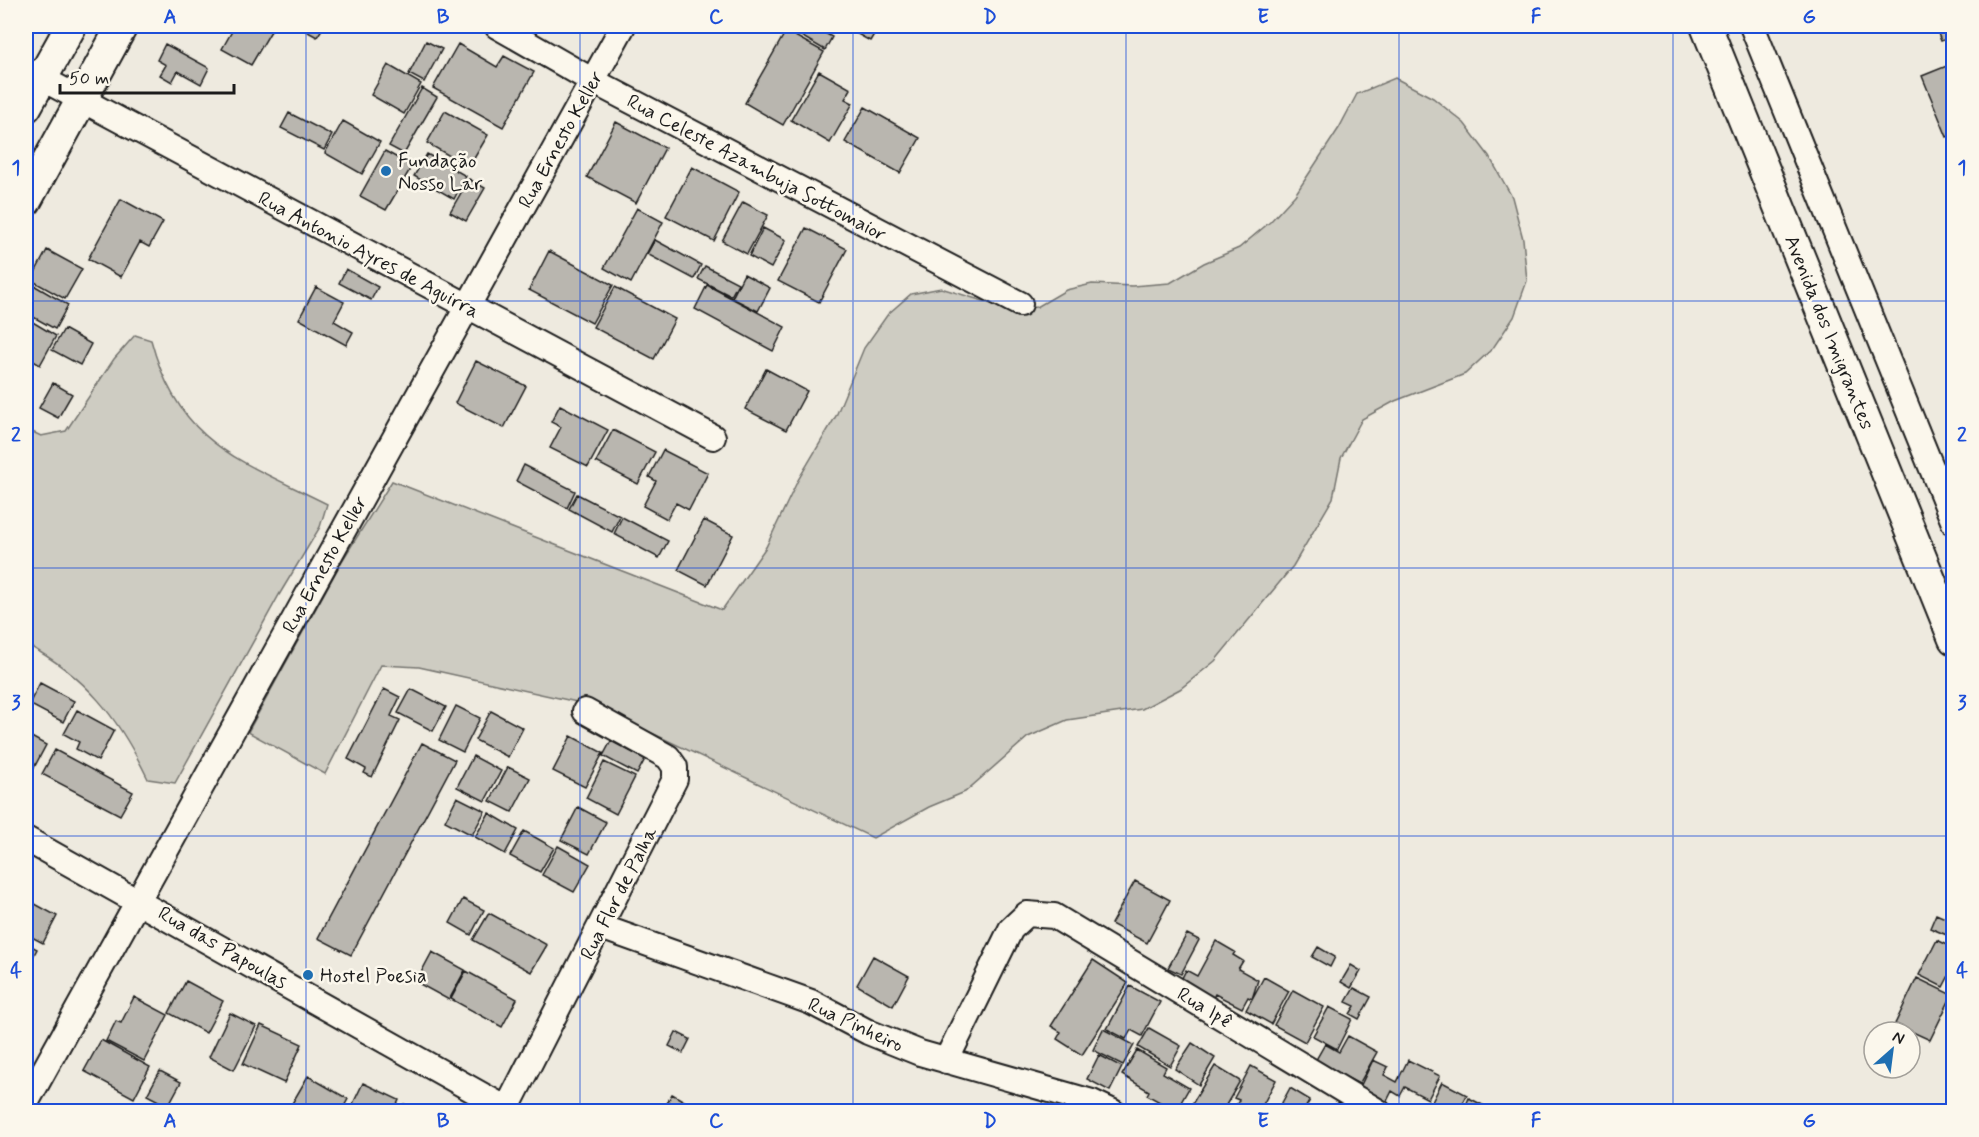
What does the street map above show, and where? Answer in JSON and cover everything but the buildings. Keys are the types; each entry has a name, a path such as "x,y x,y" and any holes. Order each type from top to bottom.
{"street":[{"path":"26,107 34,74 71,26"},
{"path":"26,201 122,26"},
{"name":"Rua Celeste Azambuja Sottomaior","path":"497,26 593,81 1020,304"},
{"name":"Rua Ernesto Keller","path":"26,1103 623,26"},
{"name":"Avenida dos Imigrantes","path":"1706,26 1953,639"},
{"path":"1752,26 1953,523"},
{"name":"Rua Antonio Ayres de Aguirra","path":"34,74 713,437"},
{"name":"Rua Flor de Palha","path":"508,1110 675,779 675,767 668,757 585,711"},
{"name":"Rua das Papoulas","path":"26,839 508,1110"},
{"name":"Rua Ipê","path":"946,1061 1011,929 1027,914 1054,916 1379,1112"},
{"name":"Rua Pinheiro","path":"601,927 811,1002 868,1032 946,1061 1092,1102 1113,1112"}],"shaded area":[{"path":"1395,78 1433,98 1464,123 1489,156 1512,197 1523,239 1527,281 1514,317 1493,348 1465,374 1395,401 1362,419 1341,458 1333,498 1293,566 1215,661 1180,689 1142,709 1067,720 1028,737 965,792 929,807 873,838 595,706 419,667 381,665 325,774 248,732 342,561 392,481 722,610 766,547 798,480 836,416 864,348 888,314 911,294 941,288 1009,309 1037,307 1066,290 1092,284 1132,286 1170,283 1204,263 1239,248 1270,222 1295,195 1339,128 1357,94"},
{"path":"135,335 151,340 163,375 178,404 196,426 217,445 267,475 327,504 320,527 279,595 175,783 148,779 125,736 99,701 67,670 26,644 26,429 41,436 66,431 114,359"}],"place":[{"name":"Fundação Nosso Lar","path":"386,171"},
{"name":"Hostel Poesia","path":"308,975"}]}
